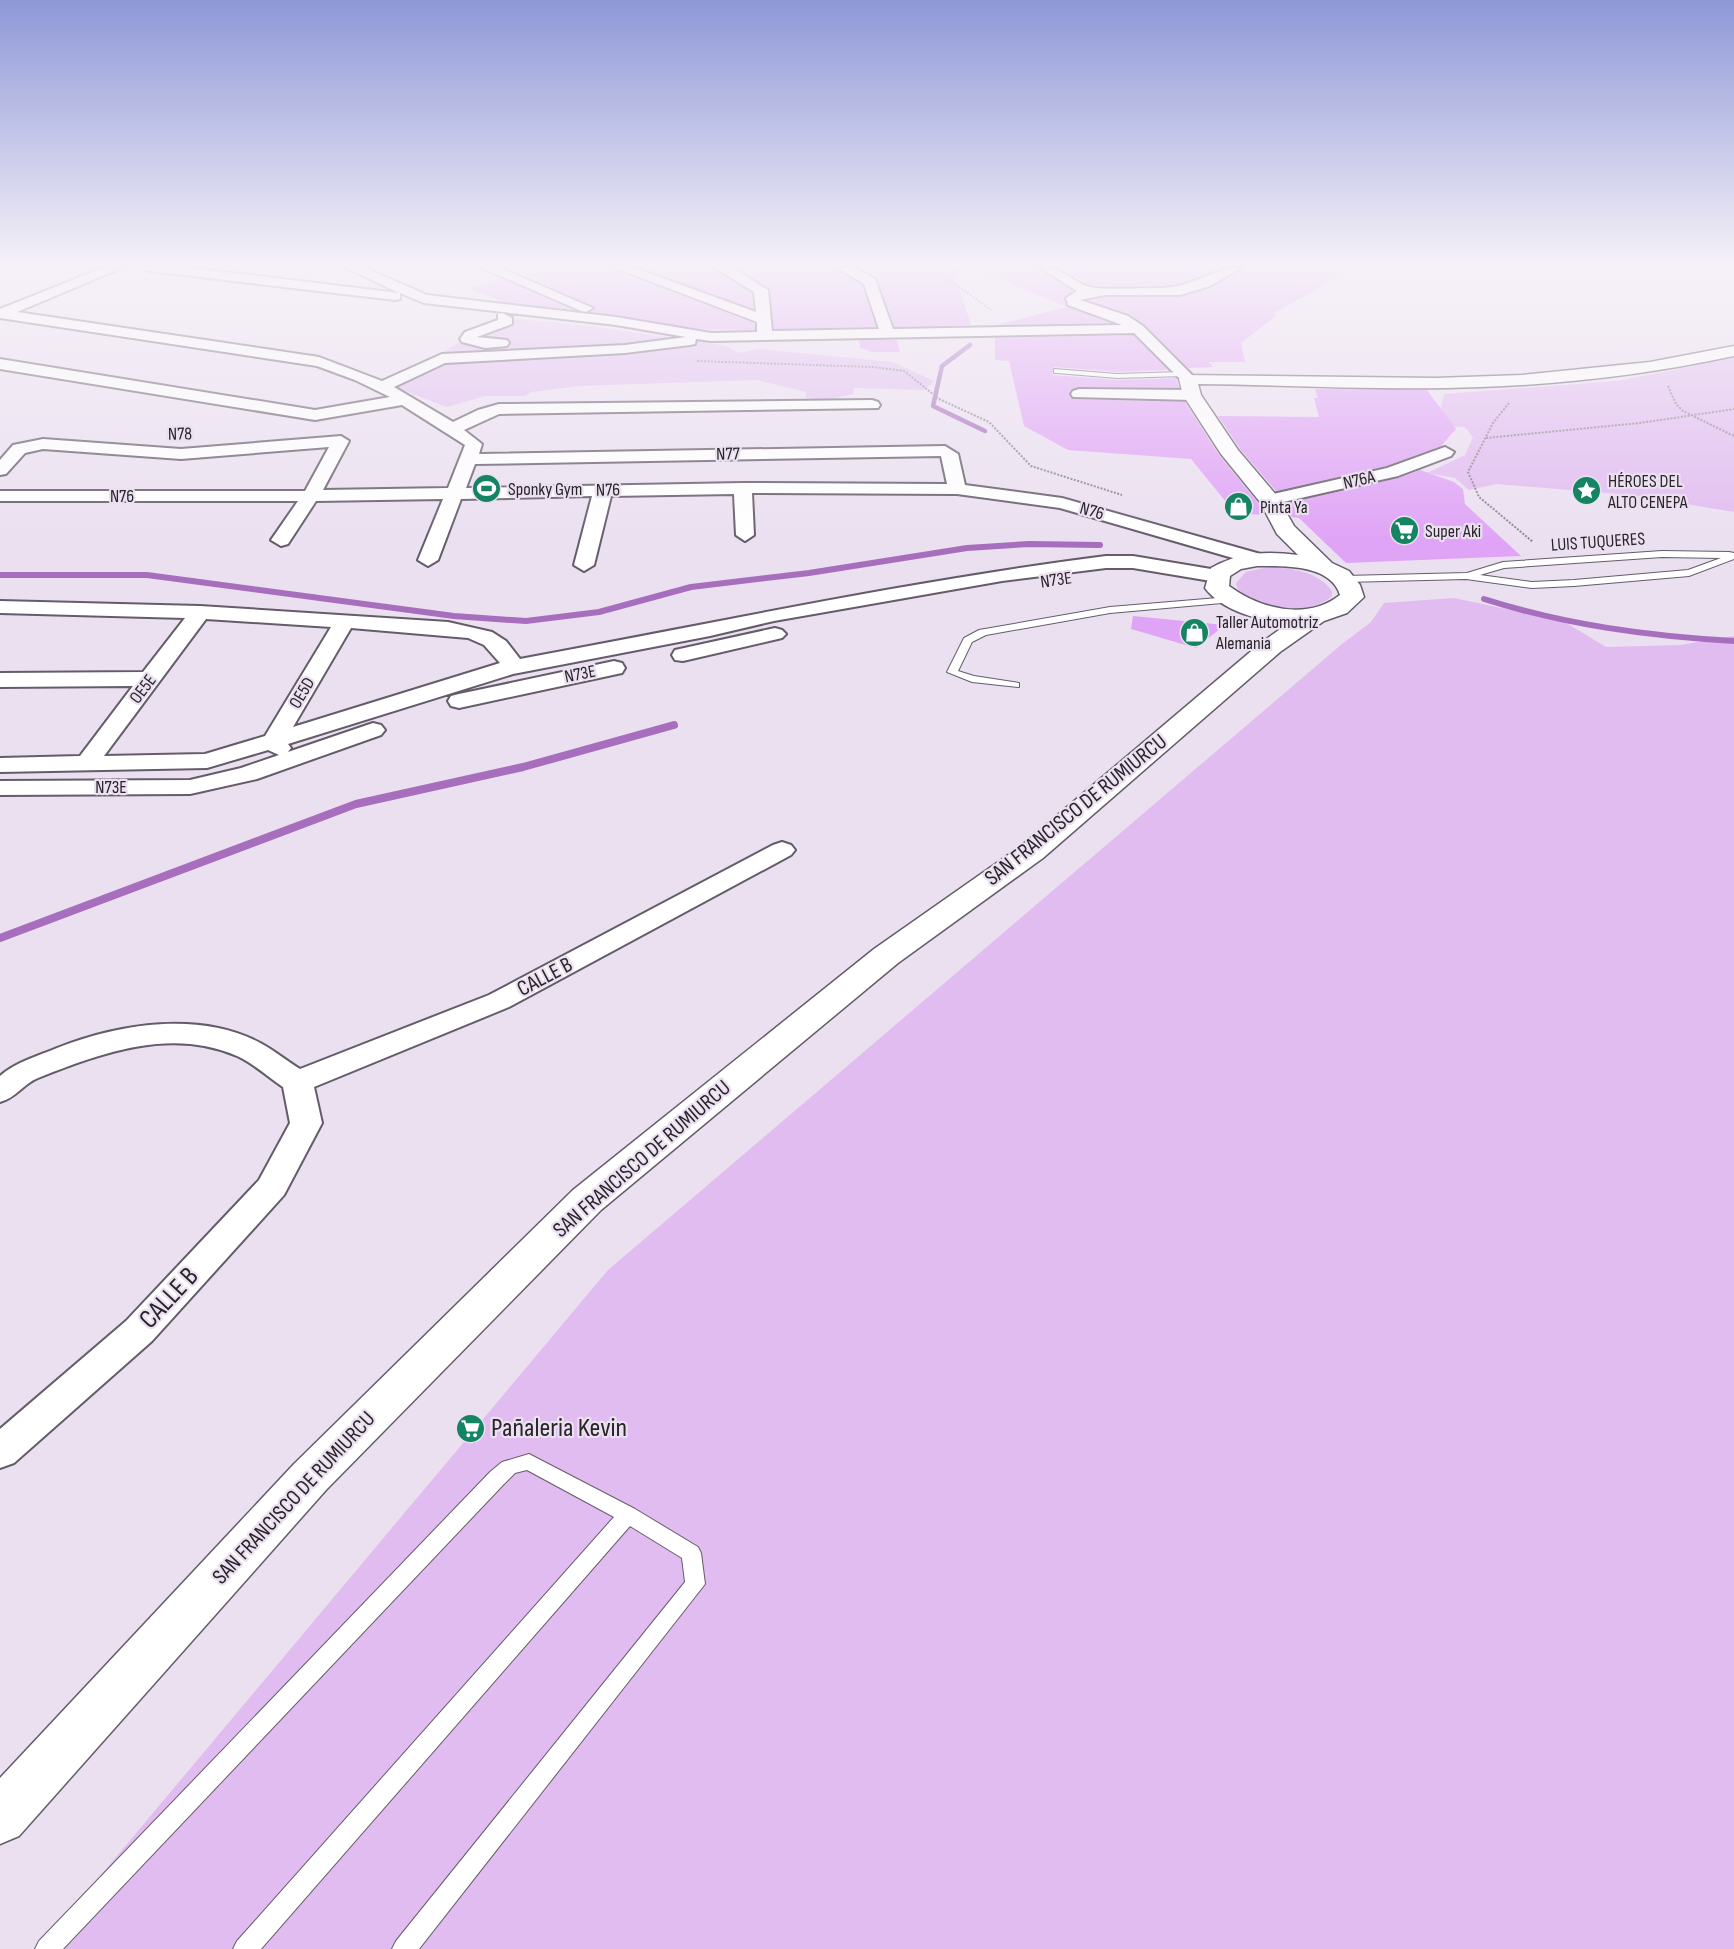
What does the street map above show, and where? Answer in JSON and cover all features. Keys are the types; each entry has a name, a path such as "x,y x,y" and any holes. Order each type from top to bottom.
{"main road":[{"path":"1188,383 1523,381 1660,366 1700,358"},
{"path":"1188,383 1231,454 1270,500 1285,529 1324,568"},
{"path":"1259,559 1279,543 1285,529"},
{"path":"1259,559 1304,562 1324,568 1345,579 1352,588 1352,597 1339,608 1316,615 1286,615 1254,610 1230,600 1217,588 1218,574 1234,564 1259,559"},
{"path":"1254,610 1271,647"},
{"name":"SAN FRANCISCO DE RUMIURCU","path":"0,1817 310,1477 587,1200 886,956 1032,852 1271,647 1316,615"}],"street":[{"path":"292,358 319,362 407,399 474,444 428,560"},
{"path":"381,387 442,359 463,358"},
{"path":"1165,358 1188,383"},
{"path":"0,364 315,415 407,399"},
{"path":"1079,394 1188,383"},
{"path":"452,429 484,413 499,409 872,405"},
{"name":"N78","path":"0,470 19,449 32,445 53,444 181,454 341,441 311,496"},
{"name":"N77","path":"469,459 945,451 949,454 957,489"},
{"name":"N76A","path":"1270,500 1392,472 1445,452"},
{"path":"743,488 745,535"},
{"name":"N76","path":"0,496 311,496 743,488 957,489 1026,496 1062,503 1259,559"},
{"path":"584,565 603,490"},
{"path":"280,540 311,496"},
{"name":"N76","path":"1139,526 1218,574"},
{"name":"N73E","path":"0,788 190,787 248,774 440,706 555,679 723,647 738,632 774,615 1007,581 1140,573 1166,567 1218,574"},
{"name":"N73E","path":"0,765 207,761 509,668 710,630 792,631 1007,581"},
{"path":"4,613 200,612 448,628 480,634 503,649 511,663 509,668"},
{"name":"OE5E","path":"86,764 200,612"},
{"path":"774,615 792,631"},
{"name":"OE5D","path":"273,742 344,622"},
{"path":"0,680 151,679"},
{"path":"273,742 293,758"},
{"name":"CALLE B","path":"0,1452 139,1331 272,1187 306,1123 297,1082 499,1001 782,850"},
{"path":"0,1092 21,1074 81,1050 128,1037 179,1034 220,1039 250,1050 297,1082"}],"lane":[{"path":"1057,371 1188,383"},
{"name":"LUIS TUQUERES","path":"1466,576 1503,564 1662,554 1734,556"},
{"path":"1345,579 1466,576 1532,585 1574,583 1689,573 1734,556"},
{"path":"1015,685 972,679 952,672 968,640 982,632 1110,610 1230,600"},
{"path":"47,1949 509,1467 529,1462 628,1515 691,1553 695,1584 404,1949"},
{"path":"245,1949 628,1515"}],"path":[{"path":"691,358 699,361 873,367 904,371 939,399 989,422 1031,466 1124,496"},
{"path":"1663,383 1669,386 1676,404 1692,417 1734,436"},
{"path":"1513,397 1485,438 1468,472 1479,497 1530,541 1568,561"},
{"path":"1485,438 1692,417 1734,410"}],"shaded area":[{"path":"434,358 851,358 893,362 934,381 924,390 854,388 853,394 827,400 806,398 806,392 757,380 578,386 531,392 525,396 485,396 447,407 391,386"},
{"path":"1734,358 1734,512 1632,495 1496,484 1469,490 1455,478 1427,473 1465,455 1473,437 1465,427 1436,426 1444,394 1617,381"},
{"path":"1268,567 1286,568 1311,575 1326,584 1332,591 1332,596 1322,603 1294,610 1279,610 1251,602 1241,594 1236,583 1246,572"},
{"path":"1454,598 1563,621 1606,647 1680,645 1734,636 1734,1949 39,1949 608,1270 1342,644 1371,622 1384,603"}],"building":[{"path":"995,358 1156,358 1168,370 1117,372 1054,367 1052,375 1117,380 1176,378 1179,388 1079,387 1071,390 1069,395 1073,399 1185,402 1219,455 1258,503 1264,515 1235,513 1191,459 1068,450 1024,426 1009,361 995,360"},
{"path":"1178,358 1244,358 1245,362 1209,362 1213,367 1188,368"},
{"path":"1315,389 1427,390 1456,429 1441,446 1386,466 1276,491 1240,449 1218,416 1319,417 1314,398 1318,398"},
{"name":"Super Aki","path":"1420,470 1454,482 1463,489 1465,504 1521,556 1346,563 1299,518 1292,517 1284,504 1398,478"},
{"path":"1133,616 1225,625 1196,648 1131,629"}],"waterway":[{"path":"953,358 942,366 933,406 985,431"},
{"path":"0,575 147,575 454,616 526,621 599,612 691,587 809,573 967,548 1029,544 1100,545"},
{"path":"1484,599 1546,616 1607,628 1734,641"},
{"path":"0,938 356,804 523,767 674,725"}],"place":[{"name":"Sponky Gym","path":"487,489"},
{"name":"HÉROES DEL ALTO CENEPA","path":"1587,491"},
{"name":"Pinta Ya","path":"1239,507"},
{"name":"Super Aki","path":"1404,531"},
{"name":"Taller Automotriz Alemania","path":"1195,632"},
{"name":"Pañaleria Kevin","path":"470,1428"}]}
